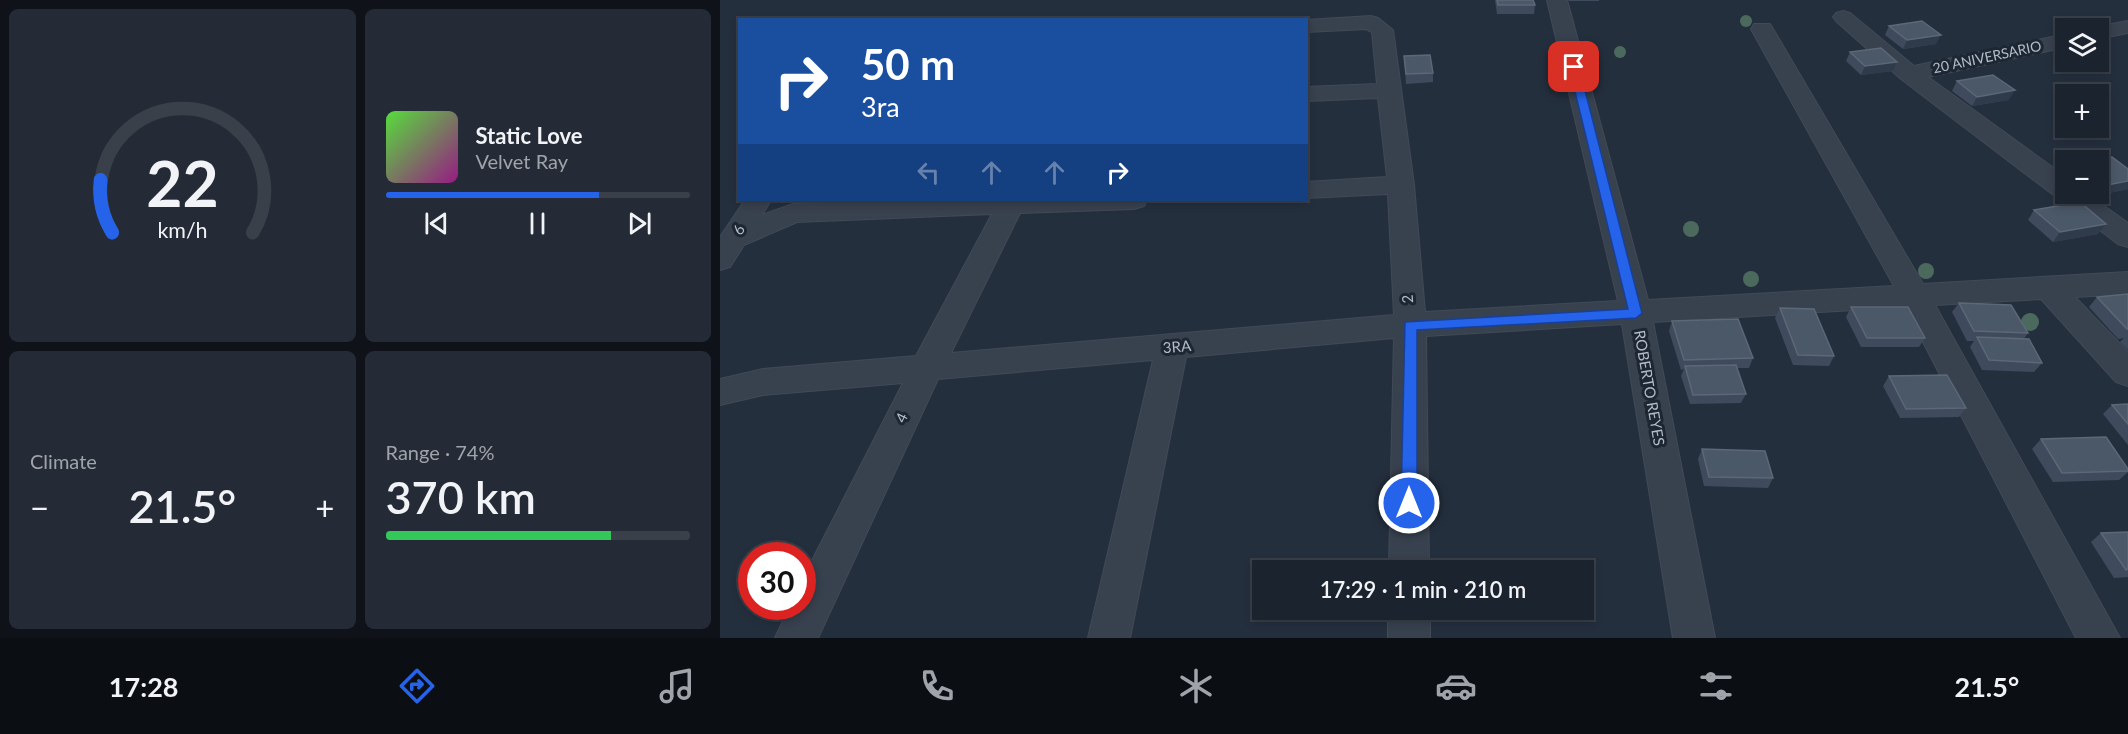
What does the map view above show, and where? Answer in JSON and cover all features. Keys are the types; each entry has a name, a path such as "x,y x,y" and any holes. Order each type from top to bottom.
{"street":[{"name":"ROBERTO REYES","path":"1557,0 1636,313 1694,638"},
{"path":"1843,17 1909,74 2055,182"},
{"name":"2","path":"1308,26 1371,22 1382,30 1401,185 1410,325 1409,560"},
{"path":"2109,31 2128,27"},
{"path":"1762,29 1914,295 2099,638"},
{"name":"20 ANIVERSARIO","path":"1909,74 2055,42"},
{"path":"1308,94 1389,90"},
{"path":"1308,190 1401,185"},
{"name":"6","path":"727,249 757,201"},
{"path":"727,249 793,213 1093,201"},
{"name":"4","path":"796,638 927,367 1011,203"},
{"path":"2083,204 2128,237"},
{"name":"3RA","path":"720,392 763,382 1410,325 2128,283"},
{"path":"2049,288 2128,373"},
{"path":"1109,638 1172,347"},
{"path":"1409,620 1409,638"}],"building":[{"path":"1497,0 1533,0 1535,5 1498,5"},
{"path":"1922,21 1941,35 1907,40 1889,26"},
{"path":"1881,48 1897,62 1865,66 1850,52"},
{"path":"1430,55 1433,73 1406,74 1404,56"},
{"path":"1993,75 2015,90 1977,97 1957,81"},
{"path":"2112,157 2128,169 2128,181 2109,185 2109,158"},
{"path":"2082,204 2106,224 2060,232 2034,210"},
{"path":"2128,294 2128,329 2127,329 2097,297"},
{"path":"1959,303 2011,305 2028,333 1974,331"},
{"path":"1851,307 1908,307 1925,338 1867,338"},
{"path":"1780,308 1814,309 1834,356 1798,355"},
{"path":"1738,319 1753,358 1684,360 1672,321"},
{"path":"1977,337 2029,339 2042,363 1989,360"},
{"path":"1736,365 1746,394 1693,395 1685,366"},
{"path":"1947,375 1966,408 1906,409 1889,376"},
{"path":"2128,404 2128,424 2112,405"},
{"path":"2106,437 2128,471 2062,473 2041,439"},
{"path":"1702,449 1765,451 1773,478 1709,477"},
{"path":"2128,532 2128,569 2126,570 2101,533"}],"route":[{"path":"1409,503 1410,325 1636,313 1574,67"}]}
